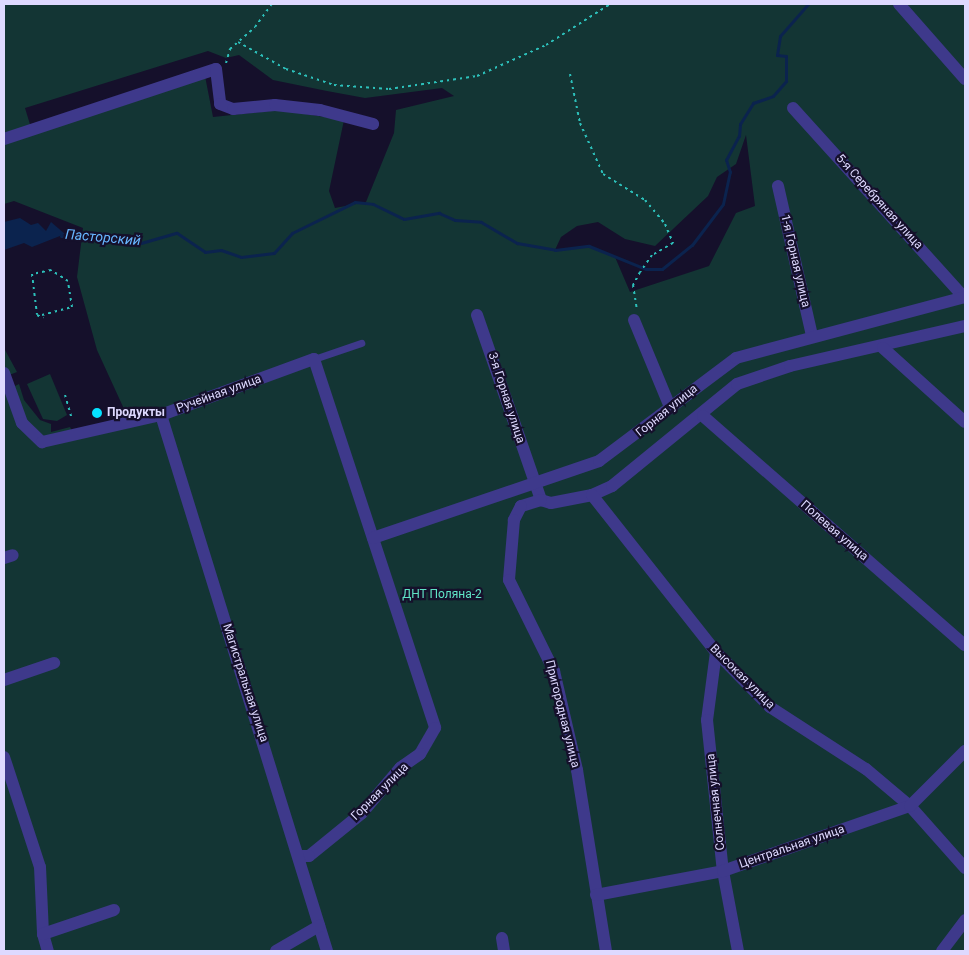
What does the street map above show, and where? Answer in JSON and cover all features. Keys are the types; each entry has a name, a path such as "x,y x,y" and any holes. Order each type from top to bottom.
{"street":[{"path":"899,4 965,79"},
{"path":"4,139 216,69 220,104 233,109 275,105 320,110 373,124"},
{"name":"5-я Серебряная улица","path":"793,108 965,297"},
{"name":"1-я Горная улица","path":"778,186 812,336"},
{"name":"Горная улица","path":"373,538 534,482 599,462 736,358 812,336 965,297"},
{"name":"3-я Горная улица","path":"477,315 541,500"},
{"path":"634,320 670,407"},
{"path":"541,500 551,503 592,495 630,473 703,416 737,384 790,366 883,348 965,326"},
{"path":"883,348 965,422"},
{"name":"Горная улица","path":"300,856 309,856 362,812 400,768 420,754 435,728 314,359"},
{"name":"Ручейная улица","path":"4,373 18,416 26,431 42,442 161,415 314,359"},
{"name":"Магистральная улица","path":"161,415 300,856 327,951"},
{"name":"Полевая улица","path":"703,416 965,645"},
{"name":"Высокая улица","path":"592,495 716,652 770,707 866,769 910,806 965,868"},
{"name":"Пригородная улица","path":"541,500 521,506 514,520 509,580 554,671 577,770 606,951"},
{"name":"Солнечная улица","path":"716,652 707,720 723,871 738,951"},
{"path":"4,680 54,663"},
{"name":"Центральная улица","path":"596,895 723,871 910,806 965,751"},
{"path":"4,758 40,867 43,934 48,951"},
{"path":"43,934 114,910"},
{"path":"942,951 965,920"},
{"path":"276,951 319,926"},
{"path":"502,938 504,951"}],"lane":[{"path":"314,359 361,344"}],"path":[{"path":"216,69 224,66 230,49 272,4"},
{"path":"238,42 286,69 334,85 389,89 477,76 546,45 610,4"},
{"path":"570,74 580,123 603,174 645,200 673,243 648,260 633,285 637,314 634,320"},
{"path":"50,270 68,281 72,307 42,317 37,315 32,274 50,270"},
{"path":"65,395 72,419"}],"green space":[{"name":"ДНТ Поляна-2","path":"4,4 965,4 965,951 4,951 4,377 9,389 19,384 24,400 40,420 51,424 51,432 70,427 75,437 130,422 97,350 77,277 83,228 14,201 4,204","holes":["208,51 226,58 239,55 273,80 365,98 442,88 454,96 396,110 394,133 366,202 335,208 329,191 344,120 280,110 213,117 205,76 32,131 25,108","746,135 755,206 736,213 709,266 630,292 615,257 589,246 555,250 561,237 577,226 598,222 625,239 655,246 708,196 717,177 736,164"]},
{"path":"4,348 17,372 4,377"},
{"path":"50,374 67,415 57,421 43,419 27,384"}],"water":[{"path":"20,218 31,225 38,223 46,231 51,222 65,234 32,247 24,243 4,250 4,222"}],"waterway":[{"name":"Пасторский","path":"61,236 141,243 177,233 205,252 221,250 241,257 274,253 292,233 355,202 373,204 404,219 439,213 455,220 481,222 517,243 555,250 589,246 646,269 662,269 692,245 723,204 730,172 726,160 739,136 740,124 753,103 773,96 786,81 786,56 777,55 780,36 808,4"}],"place":[{"name":"Продукты","path":"97,413"}]}
